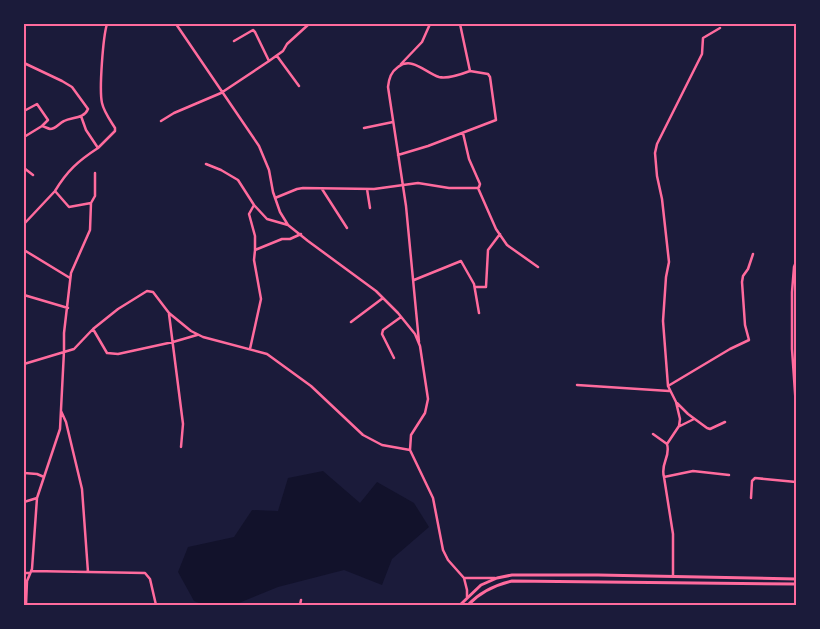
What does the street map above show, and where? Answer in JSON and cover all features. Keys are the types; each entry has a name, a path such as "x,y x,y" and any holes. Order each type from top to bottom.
{"main road":[{"path":"544,575 544,581"},
{"path":"460,605 482,585 497,578 512,576 796,579"},
{"path":"746,578 746,583"},
{"path":"468,605 486,590 512,581 796,584"}],"street":[{"path":"24,224 55,191 59,182 71,168 98,148 115,131 104,110 101,94 104,35 107,24"},
{"path":"176,24 221,93 259,146 270,170 275,198 280,212 288,225"},
{"path":"161,121 174,113 221,93 277,56 309,24"},
{"path":"430,24 422,42 391,74 388,87 403,186 420,346 428,399 425,413 411,435 410,450 433,498 443,550 448,560 464,578 467,597"},
{"path":"460,24 470,71"},
{"path":"667,444 680,419 676,402 668,386 663,321 669,255 655,152 657,144 702,54 703,38 720,28"},
{"path":"234,41 253,30 269,61"},
{"path":"277,56 299,86"},
{"path":"24,63 72,87 88,109 81,116 66,120 56,128 50,129 42,126"},
{"path":"396,68 402,64 415,65 439,77 448,77 470,71 488,74 497,117 496,120 463,133 413,152 398,155"},
{"path":"24,111 38,104 48,120 24,137"},
{"path":"81,116 98,148"},
{"path":"364,128 393,122"},
{"path":"463,133 469,159 480,184 478,188 500,234 507,245 538,268"},
{"path":"206,164 238,180 254,205 267,219 288,225 376,290 415,334 420,346"},
{"path":"24,168 33,175"},
{"path":"26,605 27,581 31,572 37,498 60,429 64,333 70,278 90,230 92,203 95,196 95,173"},
{"path":"275,198 297,189 367,188 426,183 448,188 478,188"},
{"path":"367,188 370,208"},
{"path":"322,189 347,228"},
{"path":"55,191 69,207 92,203"},
{"path":"250,349 261,299 254,260 256,236 249,214 254,205"},
{"path":"255,250 282,239 301,234"},
{"path":"474,286 486,287 488,250 500,234"},
{"path":"24,250 70,278"},
{"path":"668,386 730,349 749,340 745,325 742,282 753,254"},
{"path":"414,280 461,261 469,272 474,286 479,313"},
{"path":"796,262 792,292 792,349 796,407"},
{"path":"24,364 74,349 93,329 118,309 147,291 153,292 169,313 191,330 266,354 311,386 363,435 382,445 410,450"},
{"path":"24,295 68,308"},
{"path":"351,322 383,298"},
{"path":"169,313 183,429 181,447"},
{"path":"394,358 382,334 383,330 401,317"},
{"path":"93,329 107,354 118,354 173,342 199,334"},
{"path":"577,385 670,391"},
{"path":"676,402 694,419 710,429 725,422"},
{"path":"61,410 66,422 82,490 88,572"},
{"path":"678,426 694,419"},
{"path":"653,434 667,444 669,450 662,470 673,534 673,577"},
{"path":"664,477 693,471 729,475"},
{"path":"24,473 37,474 44,477"},
{"path":"751,498 752,481 755,478 796,482"},
{"path":"24,502 37,498"},
{"path":"24,573 88,572 147,574 156,605"},
{"path":"464,578 497,578"},
{"path":"300,605 301,600"}],"shaded area":[{"path":"323,471 360,503 377,482 414,503 429,527 392,559 382,585 344,570 278,587 234,605 204,605 194,601 178,572 188,547 234,537 252,510 278,511 288,478"}]}
